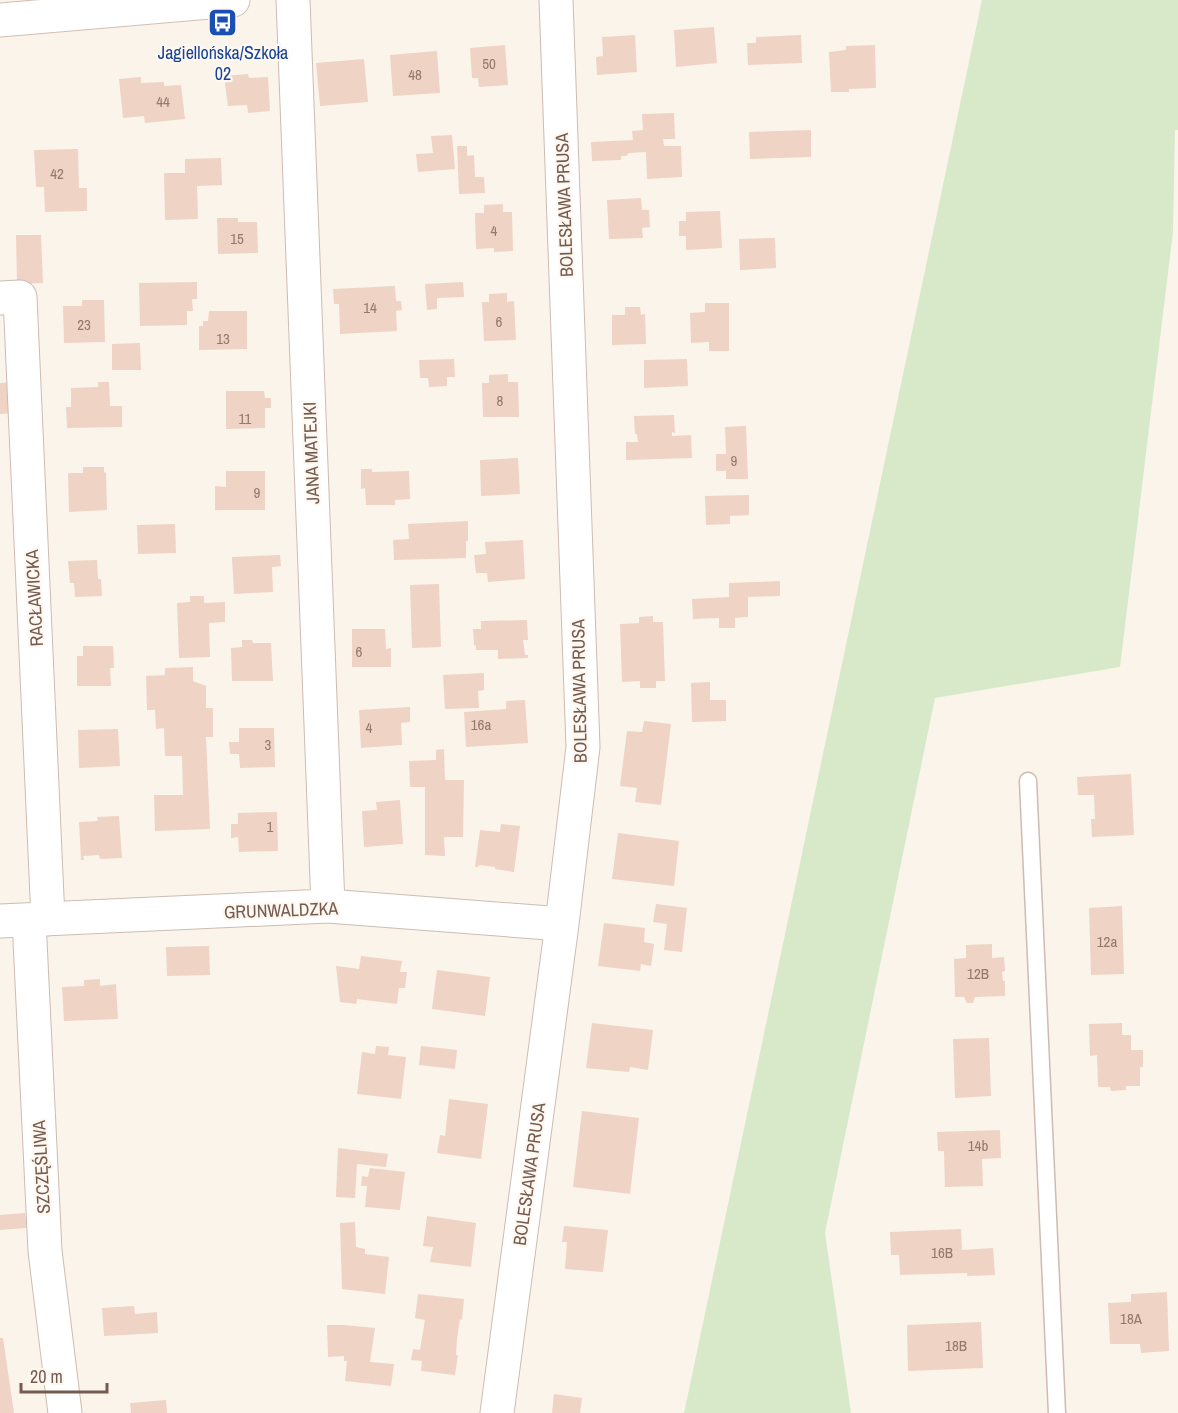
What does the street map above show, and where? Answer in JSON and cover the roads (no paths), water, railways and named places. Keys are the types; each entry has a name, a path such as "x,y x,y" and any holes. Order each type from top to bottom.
{"street":[{"path":"0,20 95,6 233,0"},
{"name":"JANA MATEJKI","path":"293,0 328,906"},
{"name":"BOLESŁAWA PRUSA","path":"497,1413 562,924 583,747 556,0"},
{"name":"RACŁAWICKA","path":"0,298 20,297 26,920"},
{"name":"GRUNWALDZKA","path":"26,920 328,906 562,924"},
{"name":"SZCZĘŚLIWA","path":"26,920 45,1251 65,1413"}],"lane":[{"path":"1028,781 1057,1413"}],"place":[{"name":"Jagiellońska/Szkoła 02","path":"223,23"}]}
